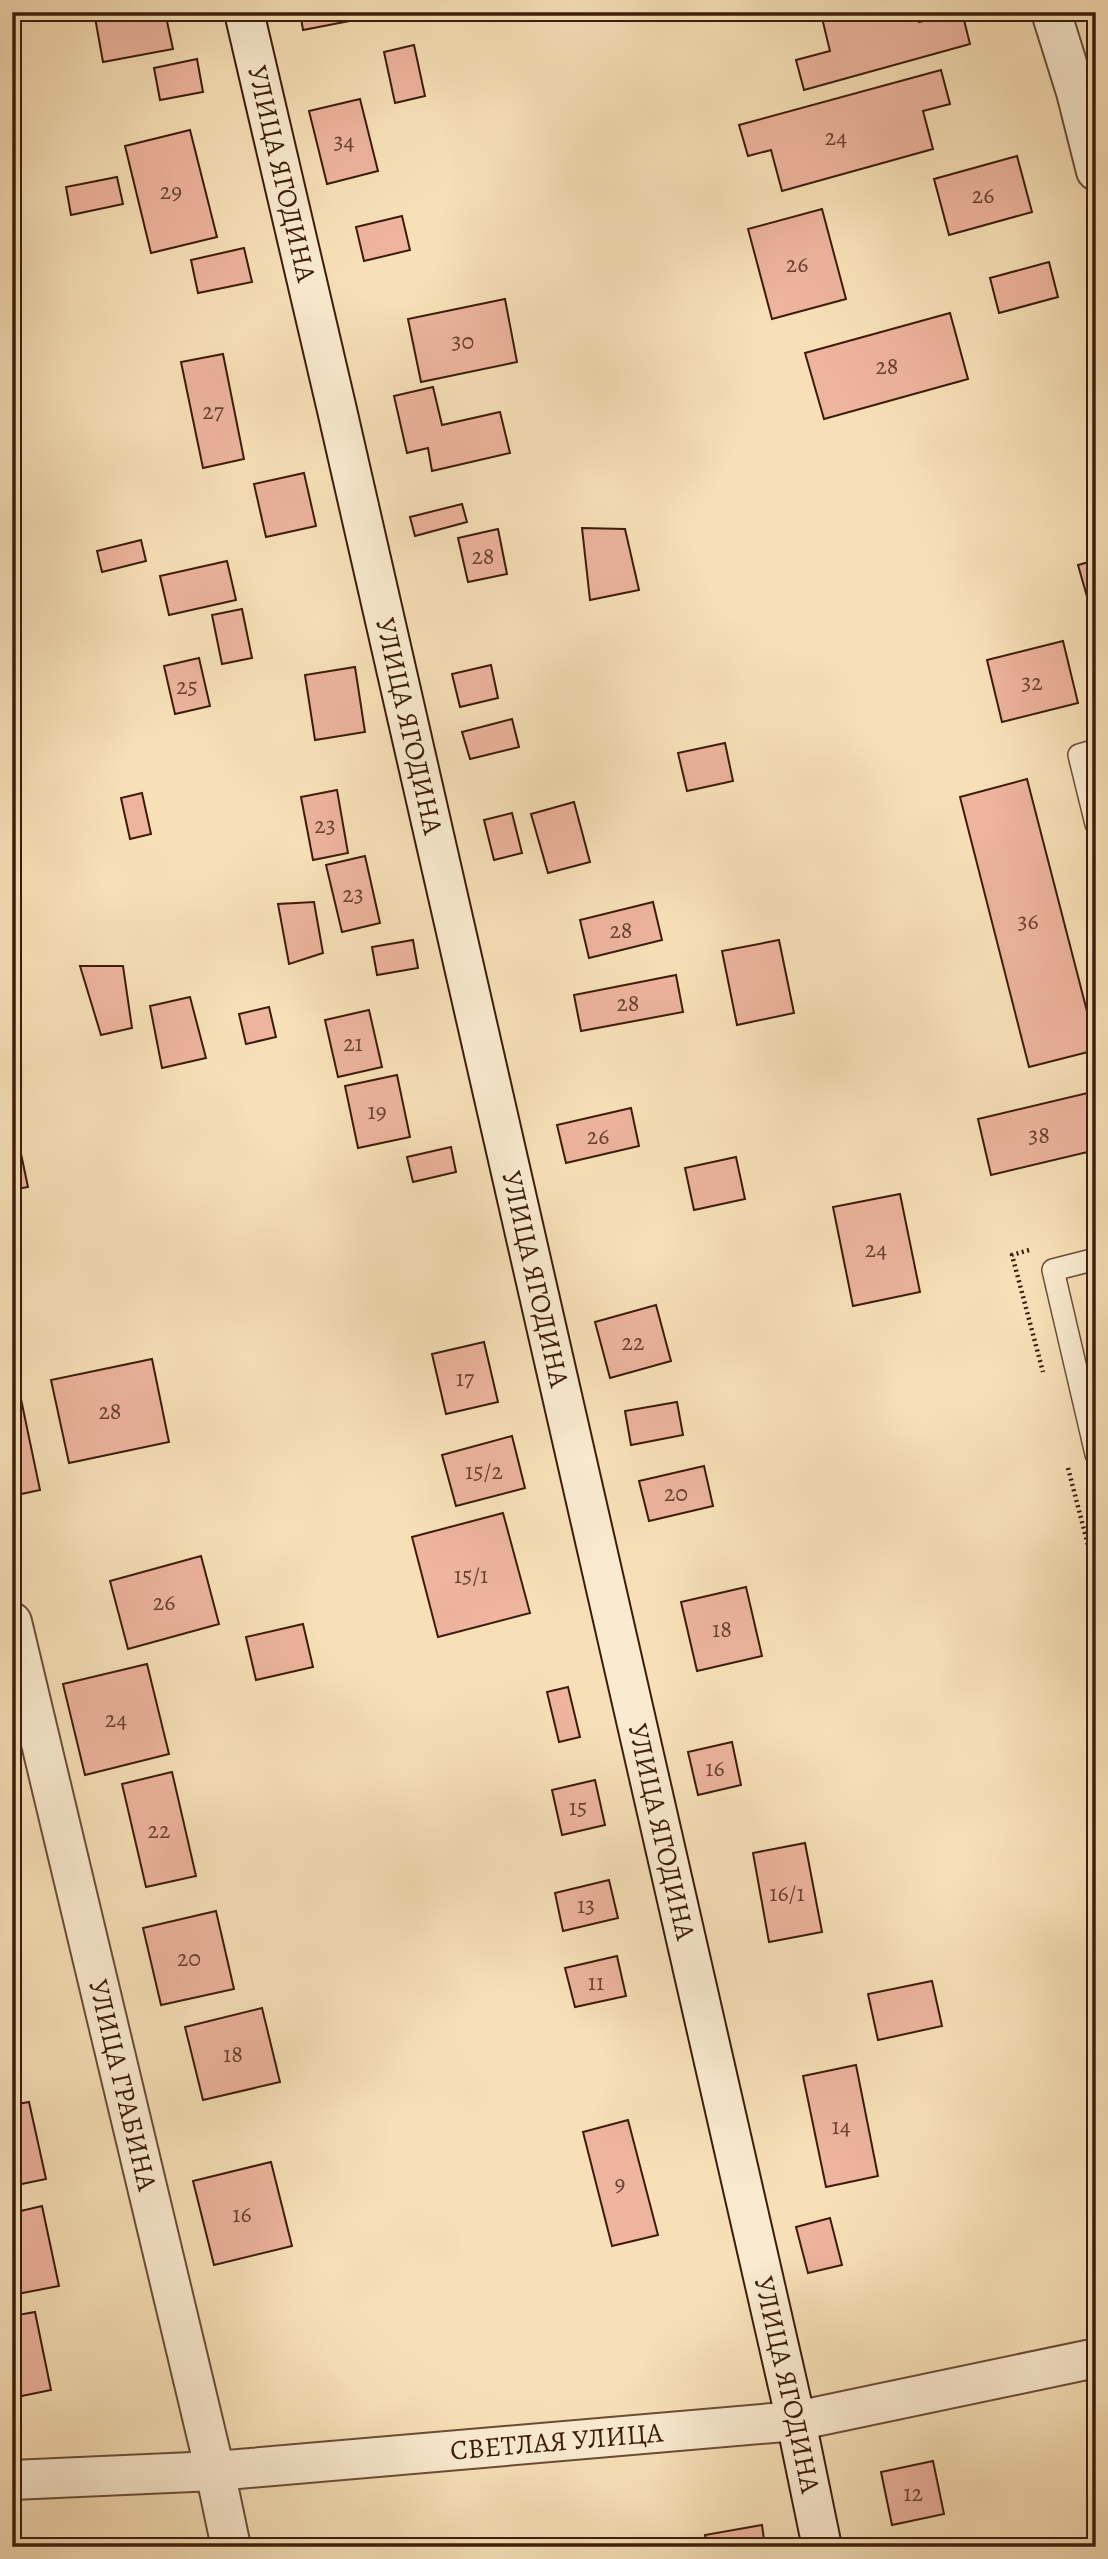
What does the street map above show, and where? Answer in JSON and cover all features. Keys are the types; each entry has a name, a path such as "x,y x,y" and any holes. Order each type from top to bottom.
{"street":[{"name":"УЛИЦА ЯГОДИНА","path":"244,12 796,2421 822,2547"},
{"path":"1051,12 1086,89 1096,171"},
{"name":"УЛИЦА ГРАБИНА","path":"12,1622 231,2547"},
{"name":"СВЕТЛАЯ УЛИЦА","path":"12,2480 215,2471 796,2421 1096,2358"}],"lane":[{"path":"1096,750 1079,755 1096,824"},
{"path":"1096,1259 1053,1270 1096,1454"}],"building":[{"path":"94,12 165,12 173,49 103,62"},
{"path":"300,12 353,12 355,20 303,30"},
{"path":"844,12 916,12 919,22 962,12 970,44 804,90 796,60 830,51 822,18"},
{"path":"414,45 425,96 395,103 384,52"},
{"path":"197,59 203,92 160,100 154,68"},
{"path":"941,70 950,104 923,111 933,149 782,191 771,150 748,156 739,125"},
{"path":"360,99 378,171 327,184 309,111"},
{"path":"190,130 217,237 151,253 125,146"},
{"path":"1017,156 1032,212 949,235 934,179"},
{"path":"117,177 123,204 71,215 66,187"},
{"path":"822,209 846,299 772,319 748,229"},
{"path":"402,216 410,250 364,261 356,227"},
{"path":"244,248 252,282 198,293 191,260"},
{"path":"1049,262 1058,297 999,313 990,278"},
{"path":"505,299 517,362 421,382 408,319"},
{"path":"950,313 968,379 824,419 805,353"},
{"path":"223,354 244,459 203,468 181,362"},
{"path":"433,387 442,425 500,412 510,453 432,471 428,448 407,453 394,396"},
{"path":"304,473 316,526 266,537 254,484"},
{"path":"462,504 467,522 415,536 410,517"},
{"path":"582,528 625,529 639,590 590,600"},
{"path":"498,529 507,574 468,582 458,538"},
{"path":"141,540 146,561 102,572 97,551"},
{"path":"1096,560 1096,628 1078,565"},
{"path":"227,561 236,600 169,615 160,576"},
{"path":"242,609 252,658 222,664 212,615"},
{"path":"1063,641 1078,703 1002,722 987,660"},
{"path":"199,658 210,706 175,714 164,666"},
{"path":"491,665 498,698 460,707 452,674"},
{"path":"355,667 365,732 315,740 305,675"},
{"path":"512,719 519,747 470,759 462,732"},
{"path":"725,743 733,781 687,791 678,753"},
{"path":"1027,779 1096,1046 1096,1050 1029,1067 960,797"},
{"path":"337,790 348,853 313,860 301,797"},
{"path":"142,793 151,834 130,839 121,798"},
{"path":"574,802 590,862 548,873 531,814"},
{"path":"512,813 522,853 494,860 484,820"},
{"path":"365,856 380,923 342,932 326,865"},
{"path":"314,902 323,953 289,964 278,904"},
{"path":"653,902 662,940 589,958 580,920"},
{"path":"413,940 418,968 377,975 372,947"},
{"path":"779,940 794,1013 737,1025 722,951"},
{"path":"80,966 123,966 132,1028 101,1035"},
{"path":"676,975 683,1012 581,1031 574,995"},
{"path":"190,997 206,1058 162,1068 150,1006"},
{"path":"269,1007 276,1037 246,1044 239,1014"},
{"path":"369,1010 382,1067 338,1077 325,1020"},
{"path":"397,1075 410,1137 358,1148 345,1086"},
{"path":"1096,1091 1096,1150 991,1175 978,1119"},
{"path":"631,1108 639,1146 566,1163 557,1125"},
{"path":"12,1111 28,1187 12,1190"},
{"path":"451,1147 456,1172 413,1182 407,1157"},
{"path":"736,1157 745,1199 694,1210 685,1168"},
{"path":"900,1194 920,1292 853,1306 833,1207"},
{"path":"656,1305 671,1361 610,1378 595,1322"},
{"path":"484,1342 498,1402 446,1414 432,1354"},
{"path":"152,1359 169,1442 69,1463 51,1380"},
{"path":"17,1380 40,1490 12,1496 12,1381"},
{"path":"677,1402 683,1435 631,1445 625,1411"},
{"path":"512,1436 525,1488 456,1506 442,1455"},
{"path":"704,1466 713,1506 649,1521 639,1481"},
{"path":"503,1513 530,1613 438,1637 412,1537"},
{"path":"201,1556 219,1624 128,1649 110,1581"},
{"path":"746,1587 762,1656 697,1671 681,1602"},
{"path":"303,1624 313,1667 256,1680 246,1637"},
{"path":"147,1664 169,1754 85,1775 63,1684"},
{"path":"568,1687 580,1737 559,1742 547,1692"},
{"path":"732,1742 741,1785 698,1795 688,1752"},
{"path":"172,1772 196,1876 146,1887 122,1784"},
{"path":"595,1780 605,1825 562,1835 552,1790"},
{"path":"805,1843 822,1932 769,1942 753,1853"},
{"path":"609,1880 618,1918 563,1931 555,1893"},
{"path":"216,1911 234,1989 161,2005 143,1928"},
{"path":"617,1956 626,1996 575,2007 565,1968"},
{"path":"932,1981 942,2026 878,2040 868,1994"},
{"path":"262,2008 280,2082 203,2100 185,2027"},
{"path":"856,2065 878,2176 826,2187 803,2076"},
{"path":"29,2102 46,2179 12,2186 12,2105"},
{"path":"628,2120 658,2235 612,2246 583,2132"},
{"path":"271,2162 292,2246 214,2265 193,2181"},
{"path":"42,2206 59,2286 12,2295 12,2213"},
{"path":"830,2218 842,2265 808,2273 796,2227"},
{"path":"35,2312 51,2390 12,2398 12,2316"},
{"path":"933,2461 944,2514 892,2525 881,2472"},
{"path":"762,2525 765,2547 707,2547 705,2535"}]}
